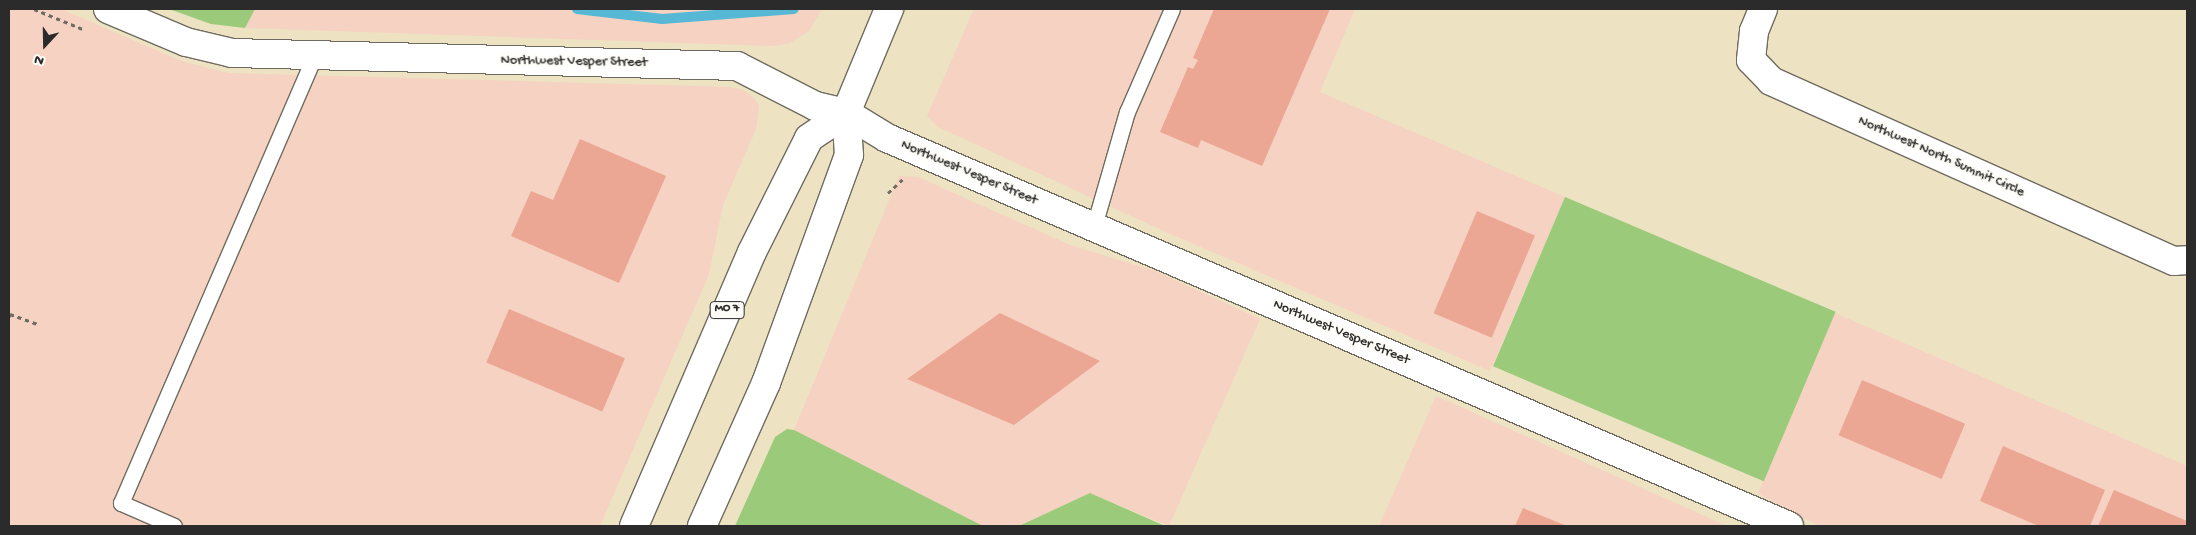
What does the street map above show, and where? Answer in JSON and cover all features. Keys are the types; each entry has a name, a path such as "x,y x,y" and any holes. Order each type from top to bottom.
{"street":[{"name":"Northwest Vesper Street","path":"108,9 186,42 232,53 737,66 815,106 846,112 886,138 1789,526"},
{"path":"702,526 766,384 849,155 846,112 889,9"},
{"name":"Northwest North Summit Circle","path":"1763,9 1754,31 1751,60 1771,81 2174,261 2187,260"},
{"name":"MO 7","path":"634,526 752,252 809,138 846,112"}],"lane":[{"path":"1094,226 1128,112 1172,9"},
{"path":"174,526 122,503 315,55"}],"path":[{"path":"888,193 899,180 907,179"},
{"path":"9,315 38,324"}],"shaded area":[{"path":"9,9 61,9 181,61 228,73 730,87 743,90 753,97 759,105 756,129 723,205 709,274 600,526 9,526"},
{"path":"255,9 822,9 809,31 788,44 773,46 245,28"},
{"path":"974,9 1355,9 1320,92 1565,197 1490,371 1168,233 938,127 927,116"},
{"path":"899,176 918,177 1070,245 1155,271 1260,319 1169,526 1090,493 1019,526 983,526 794,430"},
{"path":"1835,313 2187,466 2187,526 1820,526 1776,504 1758,493"},
{"path":"1436,396 1727,526 1379,526"}],"green space":[{"path":"169,9 255,9 245,28 211,24"},
{"path":"1565,197 1836,312 1764,481 1493,366"},
{"path":"787,429 794,430 983,526 735,526 775,437"},
{"path":"1090,493 1165,526 1019,526"}],"building":[{"path":"1214,9 1330,9 1262,166 1201,140 1198,148 1160,132 1188,67 1193,69 1198,60 1193,58"},
{"path":"580,139 666,176 619,283 511,236 531,191 553,200"},
{"path":"1477,211 1535,236 1492,338 1434,313"},
{"path":"509,309 625,358 602,412 486,362"},
{"path":"1000,313 1100,361 1014,425 907,379"},
{"path":"1862,380 1965,424 1942,479 1839,435"},
{"path":"2003,446 2105,490 2090,526 2039,526 1980,501"},
{"path":"2114,490 2187,521 2187,526 2098,526"},
{"path":"1523,508 1567,526 1515,526"}],"waterway":[{"path":"577,9 662,19 794,9"}]}
